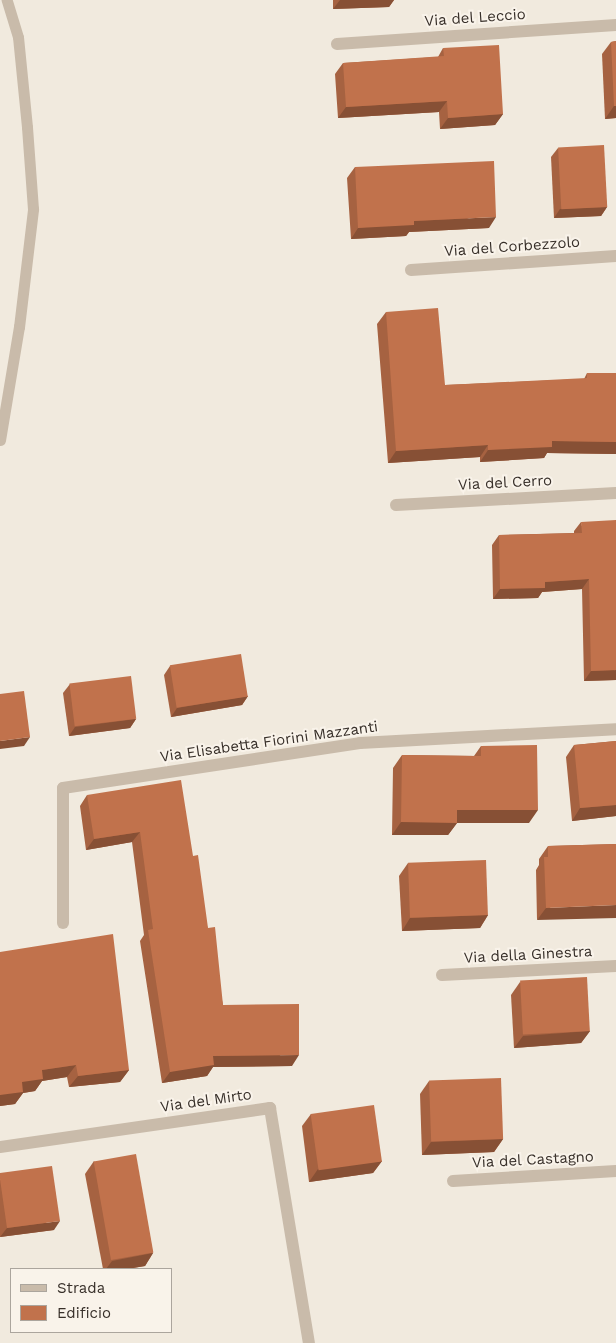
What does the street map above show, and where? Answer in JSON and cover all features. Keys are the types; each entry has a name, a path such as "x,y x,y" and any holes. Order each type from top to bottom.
{"street":[{"name":"Via del Leccio","path":"337,44 616,25"},
{"name":"Via del Corbezzolo","path":"410,270 616,256"},
{"name":"Via del Cerro","path":"396,505 616,493"},
{"name":"Via Elisabetta Fiorini Mazzanti","path":"63,923 63,788 360,743 616,728"},
{"name":"Via della Ginestra","path":"442,975 616,966"},
{"name":"Via del Mirto","path":"0,1147 270,1108 309,1343"},
{"name":"Via del Castagno","path":"453,1181 616,1171"}],"lane":[{"path":"0,440 19,327 33,209 18,37 7,0"}],"building":[{"path":"616,41 616,106 614,106 611,42"},
{"path":"499,45 503,114 448,118 447,101 346,107 343,63 444,56 443,48"},
{"path":"604,145 607,207 561,209 558,147"},
{"path":"494,161 496,217 414,221 414,225 358,228 355,167"},
{"path":"438,308 445,385 587,378 587,373 616,373 616,442 552,441 552,447 488,450 488,445 396,451 386,312"},
{"path":"616,520 616,670 591,671 589,579 545,582 545,588 500,589 499,535 582,533 581,522"},
{"path":"241,654 248,696 177,708 170,665"},
{"path":"131,676 136,719 75,726 69,684"},
{"path":"24,691 30,737 0,741 0,694"},
{"path":"616,741 616,805 580,808 574,745"},
{"path":"537,745 538,810 457,810 457,823 401,822 402,755 481,756 481,746"},
{"path":"181,780 193,856 198,855 208,928 215,927 223,1005 299,1004 299,1055 213,1056 214,1065 170,1072 148,930 153,929 140,832 94,839 87,795"},
{"path":"616,844 616,905 546,908 544,857 548,857 548,846"},
{"path":"486,860 488,915 410,918 408,863"},
{"path":"113,934 129,1070 78,1076 76,1065 42,1070 43,1079 22,1082 23,1092 0,1095 0,952"},
{"path":"587,977 590,1031 523,1034 520,981"},
{"path":"501,1078 503,1139 431,1141 429,1081"},
{"path":"374,1105 382,1161 319,1170 311,1114"},
{"path":"136,1154 153,1252 111,1260 94,1161"},
{"path":"52,1166 60,1221 7,1228 0,1173"}]}
